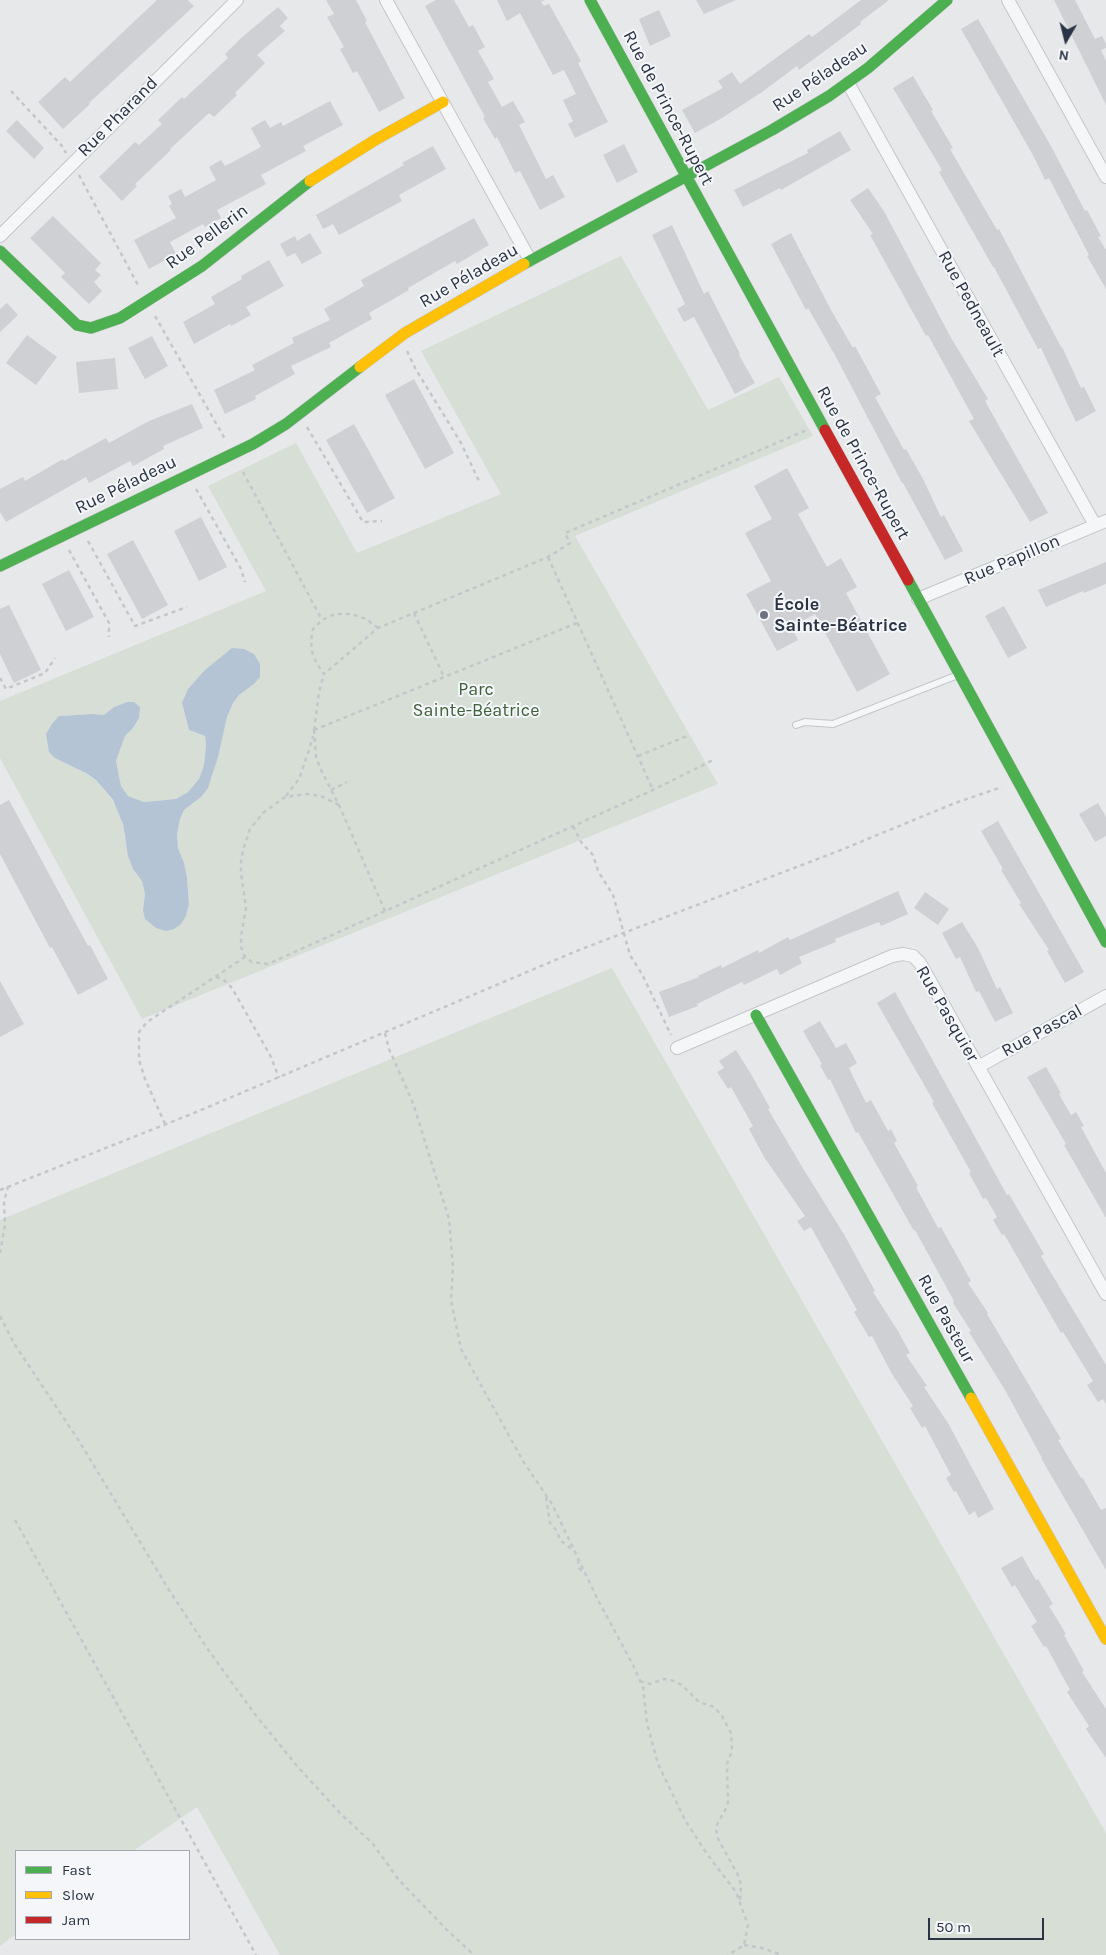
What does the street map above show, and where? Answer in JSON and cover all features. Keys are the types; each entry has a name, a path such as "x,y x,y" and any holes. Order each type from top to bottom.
{"street":[{"name":"Rue Pharand","path":"0,236 72,162 237,0"},
{"path":"386,0 530,260"},
{"name":"Rue Péladeau","path":"0,566 253,444 300,414 400,337 530,260 772,130 848,83 947,0"},
{"path":"1008,0 1106,177"},
{"name":"Rue de Prince-Rupert","path":"592,1 686,177 1106,942"},
{"name":"Rue Pedneault","path":"848,83 1101,523"},
{"name":"Rue Pellerin","path":"0,251 77,324 91,328 106,323 120,318 202,266 306,184 375,140 443,102"},
{"name":"Rue Papillon","path":"918,599 1101,523"},
{"name":"Rue Pasquier","path":"677,1048 892,956 903,954 913,956 920,963 1106,1294"},
{"name":"Rue Pascal","path":"978,1066 1106,996"},
{"name":"Rue Pasteur","path":"756,1015 1106,1639"}],"lane":[{"path":"796,725 805,722 833,724 959,674"}],"path":[{"path":"11,91 62,146 72,162 147,301 226,441"},
{"path":"400,337 415,368 461,443 479,481"},
{"path":"300,414 363,522 382,521"},
{"path":"285,797 299,779 309,750 324,674 378,628 548,558 570,543 565,533 822,424"},
{"path":"243,472 322,620"},
{"path":"188,475 241,569 245,582"},
{"path":"80,527 134,626 187,607"},
{"path":"61,536 109,623 109,637"},
{"path":"548,558 653,790"},
{"path":"414,613 444,677"},
{"path":"324,674 312,652 311,641 313,629 322,620 335,614 351,614 366,620 378,628"},
{"path":"314,730 577,623"},
{"path":"0,678 6,689 45,673 55,658"},
{"path":"314,730 316,757 385,911"},
{"path":"638,756 687,736"},
{"path":"339,805 321,796 301,794 285,797 275,803 250,829 243,850 241,873 246,908 240,937 240,947 245,957 252,962 268,964 653,790 715,760"},
{"path":"331,790 347,782"},
{"path":"0,1190 279,1078 505,980 836,852 955,803 1018,782"},
{"path":"573,826 581,842 593,854 598,871 613,894 630,954 642,974 677,1048"},
{"path":"166,1124 145,1079 139,1060 139,1032 147,1022 245,957"},
{"path":"216,977 224,979 232,988 271,1057 279,1078"},
{"path":"385,1033 389,1049 413,1103 449,1219 453,1266 451,1300 461,1349 523,1461 546,1495 643,1687 647,1722 658,1764 686,1820 736,1892 748,1925 744,1945"},
{"path":"0,1253 5,1225 4,1201 8,1187"},
{"path":"0,1316 15,1345 78,1441 169,1590 209,1651 254,1712 297,1766 340,1813 373,1844 398,1879 474,1955"},
{"path":"546,1495 550,1523 561,1541 574,1551"},
{"path":"15,1520 256,1955"},
{"path":"640,1681 650,1684 664,1680 674,1681 682,1685 699,1702 714,1707 722,1716 730,1733 732,1751 727,1764 728,1802 716,1829 718,1839 741,1885 740,1904"},
{"path":"728,1955 744,1945 762,1948 782,1955"}],"green space":[{"name":"Parc Sainte-Béatrice","path":"621,256 708,410 779,377 813,436 575,536 718,784 142,1019 0,758 0,701 266,591 208,486 296,443 357,553 501,494 421,351","holes":["254,684 239,695 227,717 212,777 201,797 184,810 180,819 177,834 178,848 187,877 189,904 186,916 181,924 143,910 145,894 142,881 133,869 118,810 96,780 79,769 59,716 104,715 114,707 127,702 133,728 125,736 116,761 121,786 128,796 144,802 176,799 188,792 199,779 204,765 206,746 205,736 189,730 182,703"]},
{"path":"612,968 1106,1833 1106,1955 280,1955 197,1807 134,1850 15,1850 15,1935 0,1946 0,1220"}],"water":[{"path":"232,648 244,649 254,654 260,664 260,677 239,695 233,703 227,717 218,757 208,788 201,797 184,810 180,819 177,834 178,848 187,877 189,904 186,916 181,924 174,929 166,931 156,928 145,919 143,910 145,894 142,881 133,869 128,856 123,824 113,800 96,780 55,758 49,752 46,734 59,716 104,715 114,707 127,702 134,702 140,707 139,718 125,736 116,761 121,786 128,796 144,802 176,799 188,792 199,779 204,765 206,746 205,736 189,730 182,703 188,689 205,670"}],"building":[{"path":"157,0 188,0 194,6 63,129 38,102 65,77 70,82"},
{"path":"326,0 356,0 367,21 365,22 405,98 379,112 357,71 353,73 340,49 344,47 327,17 334,14"},
{"path":"436,0 454,0 469,27 473,25 485,47 478,51 494,79 488,82 502,107 513,101 525,122 519,125 546,179 553,175 565,197 540,210 520,171 515,173 497,137 495,139 483,118 485,117 425,6"},
{"path":"497,0 545,0 541,2 544,6 549,4 581,61 578,63 608,122 575,138 568,124 573,121 563,100 576,94 564,70 553,75 520,13 507,21"},
{"path":"696,0 736,0 704,14"},
{"path":"861,0 889,0 860,22 861,24 799,70 797,66 762,92 695,133 682,110 723,88 718,81 732,72 740,84 809,34 812,37"},
{"path":"1054,0 1075,0 1095,39 1102,36 1106,44 1106,48 1101,50 1106,61 1106,105"},
{"path":"278,7 288,18 280,26 285,31 257,55 265,63 235,93 237,95 214,117 209,113 170,149 135,184 137,186 122,201 99,177 135,142 139,145 162,124 158,120 182,97 184,99 228,58 225,54"},
{"path":"659,10 671,36 650,46 639,19"},
{"path":"978,19 1052,148 1085,211 1087,210 1101,236 1098,237 1106,250 1106,289 1087,256 1089,255 1049,178 1045,180 1034,157 961,29"},
{"path":"913,76 953,148 950,149 997,230 999,229 1062,347 1081,388 1084,387 1096,411 1076,422 1041,348 1038,349 994,267 939,172 942,170 893,88"},
{"path":"330,101 343,125 303,146 306,151 261,175 266,184 217,210 221,218 205,227 203,224 170,242 176,254 149,269 134,240 176,218 169,206 172,204 168,196 181,189 185,197 216,180 209,167 221,160 225,166 261,147 251,128 265,120 270,128 281,122 283,126"},
{"path":"17,120 44,148 34,159 6,131"},
{"path":"840,131 851,150 781,190 780,188 743,207 734,190 808,153 807,150"},
{"path":"624,144 638,172 617,183 603,155"},
{"path":"433,146 446,169 399,195 402,201 339,235 333,224 323,229 316,215 404,165 402,163"},
{"path":"868,188 885,213 950,336 988,399 985,401 1048,513 1030,522 969,421 974,419 870,235 873,234 850,200"},
{"path":"53,216 101,263 95,270 101,275 94,282 102,291 89,304 61,277 65,273 30,238"},
{"path":"474,218 489,245 457,264 455,261 408,288 409,290 369,313 372,319 329,343 331,347 291,366 295,374 255,396 256,399 225,414 214,390 255,370 252,365 294,343 292,338 330,320 324,309 364,286 361,280"},
{"path":"672,225 704,294 708,291 739,355 755,383 735,394 694,317 684,322 677,309 685,304 652,235"},
{"path":"310,233 322,253 302,264 295,253 287,257 280,244 295,236 297,241"},
{"path":"791,233 831,310 853,348 855,346 881,394 875,397 904,450 906,449 923,479 941,517 944,515 963,551 945,560 836,357 808,308 806,310 771,244"},
{"path":"269,260 284,286 246,307 251,315 231,326 230,324 194,344 183,322 215,304 211,297 242,279 241,276"},
{"path":"7,303 18,315 0,332 0,309"},
{"path":"27,335 57,357 36,385 6,363"},
{"path":"152,336 168,366 145,379 128,348"},
{"path":"115,358 118,389 79,393 76,362"},
{"path":"414,379 454,453 425,469 385,395"},
{"path":"192,404 203,428 163,446 164,449 133,466 130,461 89,483 86,477 6,522 0,512 0,489 23,477 25,481 63,459 64,461 106,438 109,443 149,421"},
{"path":"354,424 395,498 367,513 326,440"},
{"path":"787,468 809,508 798,514 827,567 841,558 857,587 846,593 890,674 857,692 815,614 791,627 798,640 777,651 746,594 771,581 745,533 772,519 754,486"},
{"path":"201,517 227,567 199,581 174,531"},
{"path":"133,540 168,605 142,619 107,554"},
{"path":"1106,562 1106,584 1084,593 1083,591 1046,607 1038,590"},
{"path":"69,570 94,617 66,631 42,584"},
{"path":"9,605 41,670 14,683 0,654 0,609"},
{"path":"1004,606 1027,648 1008,658 985,616"},
{"path":"9,800 88,946 90,945 108,979 78,995 52,947 50,948 0,854 0,805"},
{"path":"1098,803 1106,817 1106,836 1095,842 1079,814"},
{"path":"998,821 1084,972 1065,983 1047,951 1049,950 1019,904 1021,903 981,831"},
{"path":"898,891 908,914 881,926 879,922 835,939 836,942 799,957 802,963 780,975 777,969 744,985 742,982 697,1004 698,1006 669,1017 659,992 699,977 721,965 722,968 758,950 759,953 788,937 790,940"},
{"path":"925,892 949,909 938,925 914,908"},
{"path":"962,922 978,948 997,989 1000,987 1013,1013 995,1022 979,991 976,992 960,957 956,959 942,933"},
{"path":"0,981 24,1024 0,1037"},
{"path":"895,992 1007,1195 1009,1194 1044,1254 1041,1256 1106,1365 1106,1404 1103,1399 1098,1402 1087,1385 1093,1381 1063,1332 1061,1333 1004,1234 1002,1235 993,1220 997,1217 986,1198 983,1199 969,1173 971,1172 932,1103 934,1102 877,1003"},
{"path":"820,1021 836,1048 846,1043 857,1063 849,1068 866,1103 871,1100 888,1131 891,1129 897,1141 894,1143 918,1186 916,1187 938,1228 941,1227 971,1281 968,1283 988,1313 1061,1439 1058,1440 1081,1478 1101,1510 1106,1508 1106,1570 1041,1458 1005,1390 969,1332 971,1331 953,1303 954,1301 915,1230 858,1132 856,1133 830,1079 828,1080 820,1065 822,1064 803,1031"},
{"path":"736,1050 770,1108 768,1109 845,1236 875,1291 873,1292 910,1353 906,1355 927,1386 924,1387 948,1423 994,1509 978,1518 975,1511 969,1515 956,1491 954,1492 946,1478 951,1475 925,1426 922,1428 910,1408 913,1406 892,1374 872,1336 869,1337 854,1312 857,1310 811,1227 804,1231 797,1221 805,1216 764,1157 749,1129 753,1126 731,1087 728,1089 717,1072 724,1068 719,1061"},
{"path":"1046,1067 1071,1115 1076,1112 1084,1126 1081,1127 1106,1173 1106,1218 1027,1077"},
{"path":"1022,1556 1053,1604 1049,1606 1066,1634 1064,1635 1084,1671 1082,1672 1106,1709 1106,1758 1086,1729 1089,1726 1067,1692 1070,1690 1046,1646 1044,1647 1031,1626 1037,1622 1015,1585 1012,1587 1001,1568"}],"traffic: fast":[{"path":"590,0 825,430"},
{"path":"524,264 772,130 829,96 868,68 947,0"},
{"path":"0,251 77,325 91,328 120,318 202,266 310,181"},
{"path":"0,566 253,444 286,424 360,367"},
{"path":"908,580 1106,942"},
{"path":"756,1015 971,1398"}],"traffic: slow":[{"path":"310,181 375,140 443,102"},
{"path":"360,367 405,333 524,264"},
{"path":"971,1398 1106,1639"}],"traffic: jam":[{"path":"825,430 908,580"}],"place":[{"name":"École Sainte-Béatrice","path":"764,615"}]}
